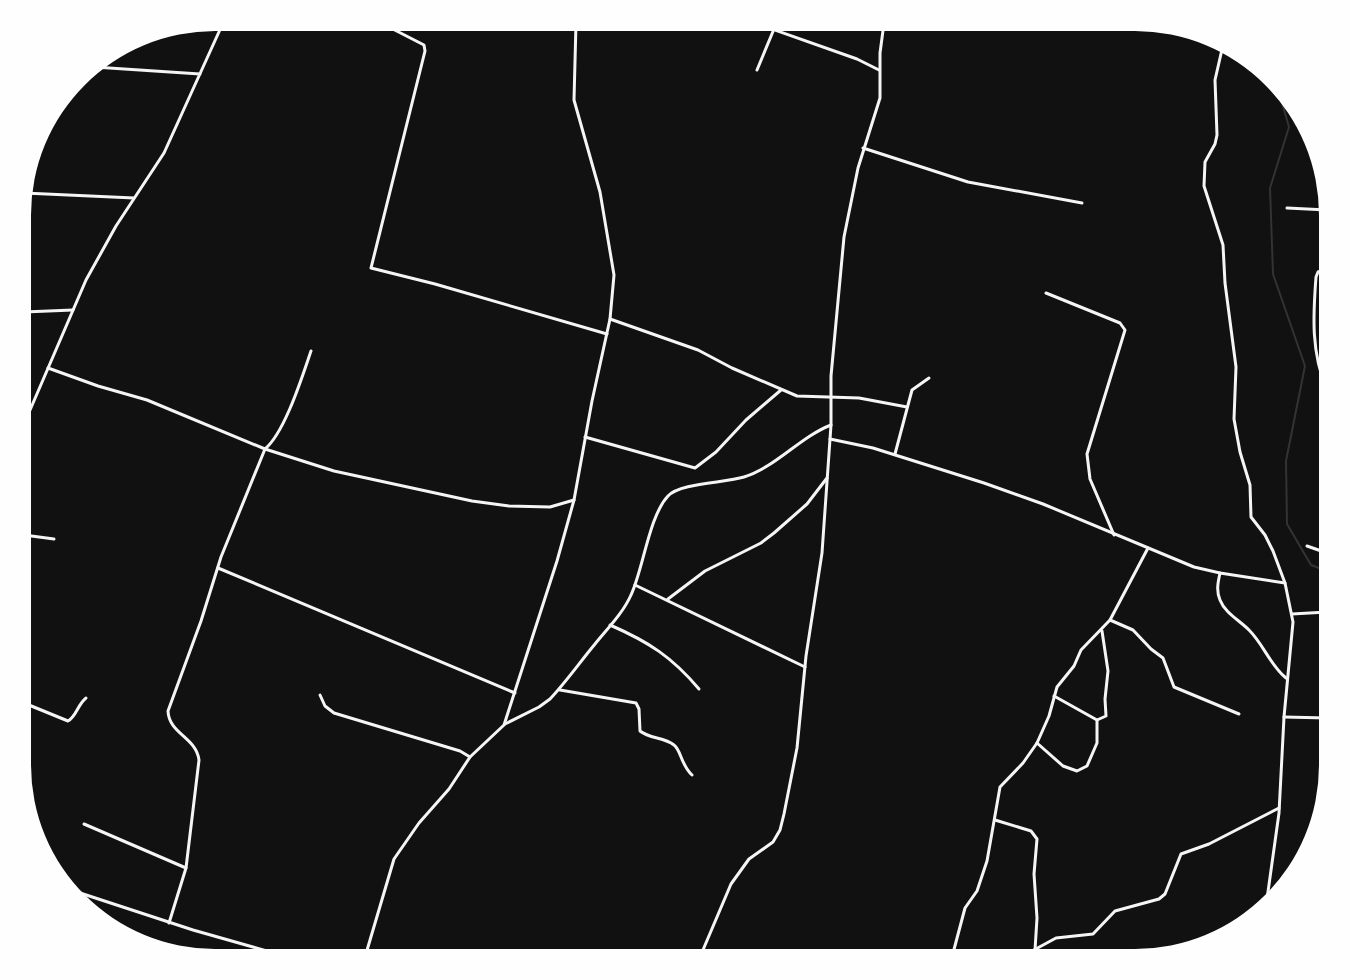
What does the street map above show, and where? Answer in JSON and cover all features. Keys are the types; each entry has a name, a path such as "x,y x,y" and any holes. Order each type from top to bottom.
{"street":[{"path":"31,408 102,248 164,153 219,31"},
{"path":"397,31 424,45 425,51 371,268 434,284 607,334"},
{"path":"504,725 574,500 585,437 610,319 614,286 614,263 594,170 574,100 576,31"},
{"path":"757,70 773,31"},
{"path":"779,31 879,70"},
{"path":"703,949 731,884 741,867 749,859 774,842 780,830 797,748 805,667 822,553 831,424 831,376 844,237 863,148 880,98 879,70 883,31"},
{"path":"1221,53 1215,80 1217,135 1215,144 1205,162 1204,186 1224,245 1225,283 1236,368 1234,419 1240,452 1250,485 1249,508 1251,517 1273,551 1285,583 1292,614 1292,637 1286,678 1279,808 1268,892"},
{"path":"105,68 200,74"},
{"path":"863,148 968,182 1082,203"},
{"path":"33,193 135,198"},
{"path":"1287,208 1319,210"},
{"path":"1319,272 1316,277 1313,330 1319,364"},
{"path":"1046,293 1120,323 1125,330 1087,454 1090,479 1115,535"},
{"path":"31,312 74,310"},
{"path":"610,319 698,350 781,390 803,397 832,396 859,398 907,407"},
{"path":"169,923 186,868 198,774 198,752 193,744 172,727 168,719 168,711 218,568 265,449 274,438 291,403 311,351"},
{"path":"48,368 98,386 147,400 265,449 334,471 509,506 550,507 574,500"},
{"path":"895,454 912,390 929,378"},
{"path":"585,437 695,468 716,452 746,420 781,390"},
{"path":"367,949 394,859 419,823 449,789 470,757 504,725 539,708 559,690 610,625 625,605 635,585 645,548 660,507 675,490 726,482 750,475 831,424"},
{"path":"830,439 895,454 991,485 1043,504 1194,566 1220,573 1285,583"},
{"path":"668,599 706,571 761,543 774,534 807,504 827,478"},
{"path":"31,536 54,539"},
{"path":"1307,546 1319,550"},
{"path":"954,949 965,908 977,891 985,868 1003,782 1023,763 1037,743 1049,716 1057,687 1074,666 1085,645 1102,631 1110,620 1148,548"},
{"path":"218,568 515,693"},
{"path":"1220,573 1218,588 1223,607 1260,642 1273,666 1286,678"},
{"path":"635,585 668,599 805,667"},
{"path":"1292,614 1319,612"},
{"path":"1110,620 1133,630 1151,650 1163,658 1174,687 1240,714"},
{"path":"610,625 656,647 683,670 699,689"},
{"path":"1097,720 1106,716 1105,699 1109,680 1108,658 1102,631"},
{"path":"559,690 636,703 639,709 640,731 673,744 679,752 682,765 692,775"},
{"path":"320,695 325,706 334,713 460,751 470,757"},
{"path":"1054,696 1097,720"},
{"path":"31,706 68,720 72,718 79,704 86,698"},
{"path":"1284,717 1319,718"},
{"path":"1037,743 1063,766 1080,770 1087,766 1097,743 1097,720"},
{"path":"1037,949 1056,938 1093,934 1115,911 1158,899 1165,894 1181,854 1209,844 1279,808"},
{"path":"995,820 1031,831 1037,839 1034,874 1037,918 1035,949"},
{"path":"84,824 186,868"},
{"path":"85,895 169,923 260,949"}],"waterway":[{"path":"1283,106 1289,127 1270,188 1273,274 1305,366 1286,461 1287,524 1311,565 1319,568"}]}
